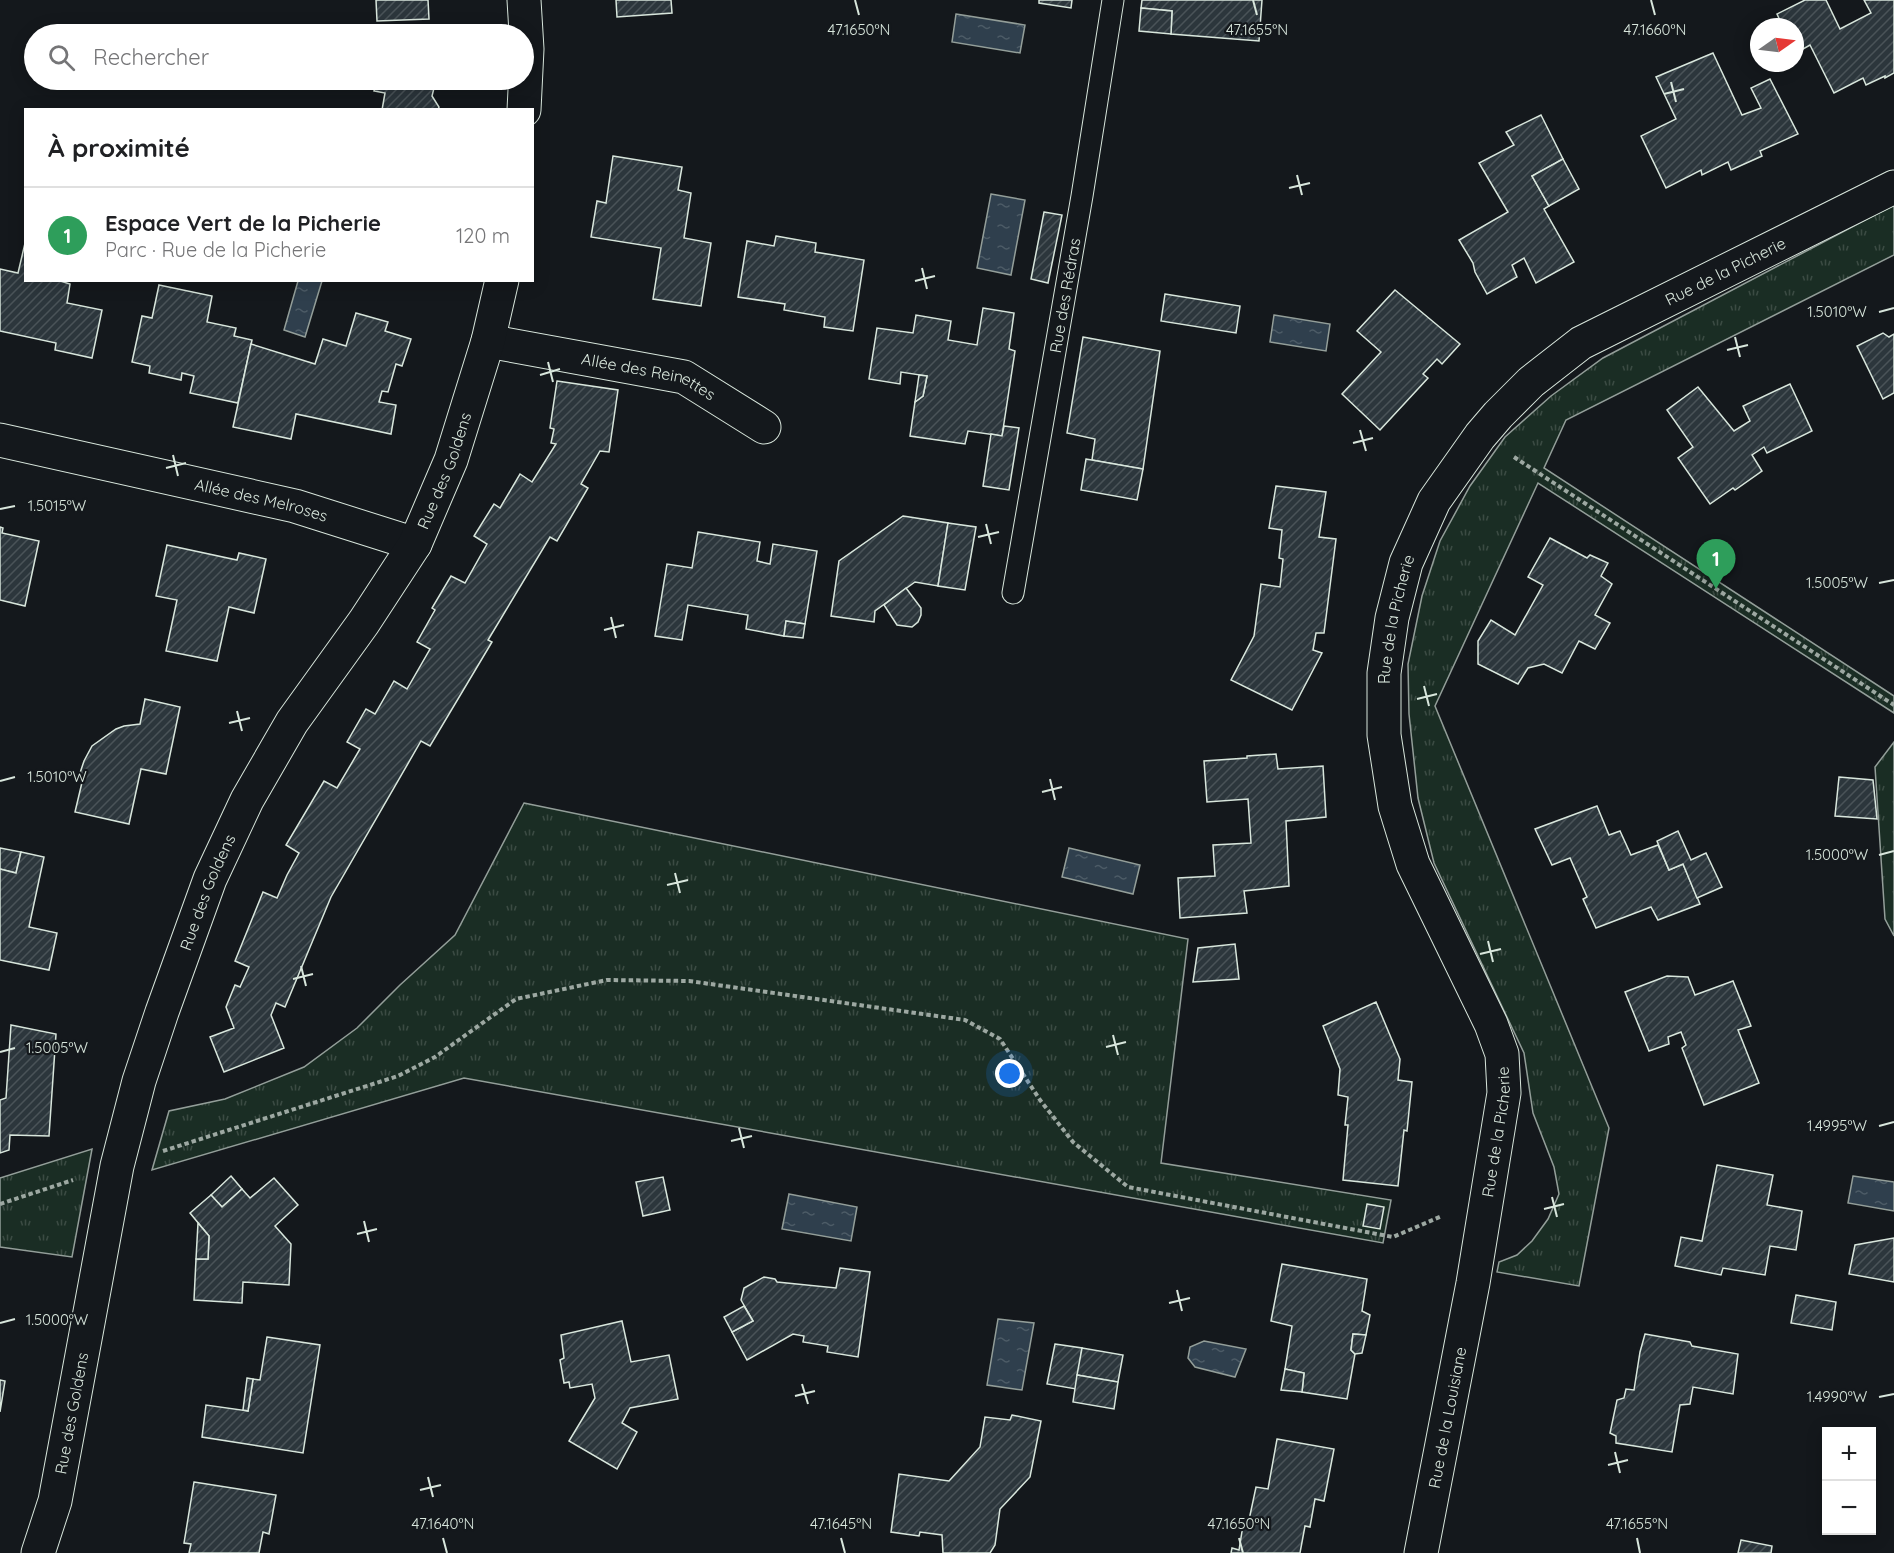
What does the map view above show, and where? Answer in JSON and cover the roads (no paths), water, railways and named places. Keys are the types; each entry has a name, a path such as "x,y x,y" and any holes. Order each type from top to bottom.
{"street":[{"path":"524,0 525,24"},
{"path":"524,108 525,90"},
{"name":"Rue de la Picherie","path":"1473,1283 1504,1094 1503,1054 1491,1024 1413,864 1395,806 1384,735 1384,672 1392,618 1406,563 1434,501 1480,436 1531,382 1581,343 1894,186"},
{"name":"Rue des Goldens","path":"38,1553 55,1501 117,1166 139,1081 210,879 247,800 292,722 364,622 415,544 451,460 488,341 501,282"},
{"name":"Allée des Reinettes","path":"488,341 684,377 764,427"},
{"name":"Allée des Melroses","path":"0,440 295,506 415,544"},
{"name":"Rue de la Louisiane","path":"1421,1553 1473,1283"}],"lane":[{"name":"Rue des Rédras","path":"1013,593 1080,207 1113,0"}],"water":[{"path":"956,14 1025,25 1020,53 952,42"},
{"path":"991,194 1025,200 1011,275 977,268"},
{"path":"298,282 322,282 305,337 284,330"},
{"path":"1274,315 1330,324 1326,351 1270,342"},
{"path":"1069,848 1140,865 1133,894 1062,877"},
{"path":"1853,1176 1894,1182 1894,1211 1848,1203"},
{"path":"789,1194 857,1207 851,1241 782,1229"},
{"path":"998,1319 1034,1323 1022,1390 987,1385"},
{"path":"1204,1341 1246,1349 1235,1377 1195,1367 1188,1358 1190,1347"}],"place":[{"name":"Espace Vert de la Picherie","path":"1716,589"}]}
